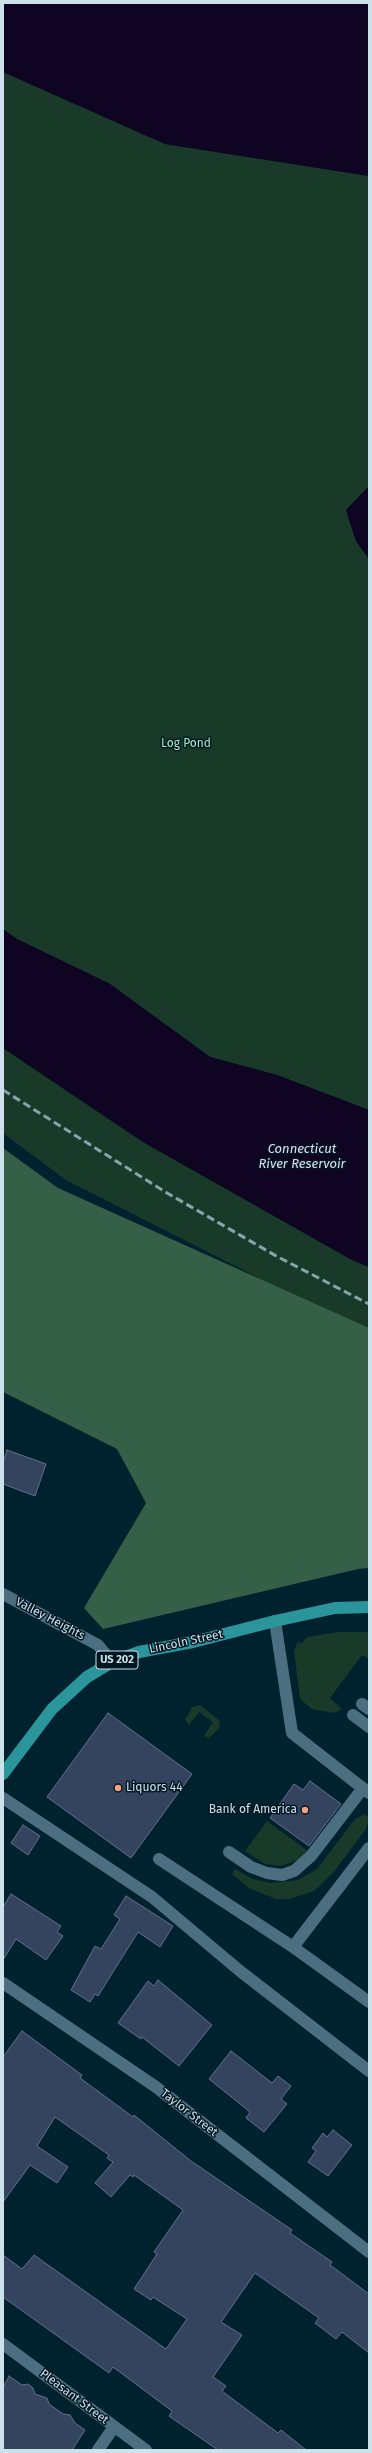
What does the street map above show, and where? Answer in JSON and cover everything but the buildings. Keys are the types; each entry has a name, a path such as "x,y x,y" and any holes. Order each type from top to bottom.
{"main road":[{"name":"Lincoln Street","path":"3,1774 52,1709 88,1677 112,1662 139,1652 193,1642 275,1621 335,1608 369,1607"}],"street":[{"name":"Valley Heights","path":"3,1594 98,1645 112,1662"},
{"path":"229,1852 259,1871 278,1875 294,1871 311,1856 367,1791 290,1730 275,1621"},
{"path":"353,1715 369,1726"},
{"path":"3,1798 152,1897 240,1971 369,2071"},
{"path":"293,1947 369,1848"},
{"path":"159,1859 293,1947 369,2002"},
{"name":"Taylor Street","path":"3,1983 156,2087 369,2252"},
{"name":"Pleasant Street","path":"3,2344 146,2450"},
{"path":"98,2450 114,2427"}],"green space":[{"name":"Log Pond","path":"3,72 165,144 369,176 369,486 346,510 356,541 369,559 369,1110 277,1075 210,1057 110,984 17,939 3,929"},
{"path":"3,1048 143,1142 352,1260 369,1267 369,1352 255,1276 66,1180 3,1133"},
{"path":"3,1148 58,1188 369,1328 369,1568 358,1569 103,1629 84,1608 146,1503 117,1449 3,1392"},
{"path":"339,1632 369,1632 369,1659 362,1655 330,1698 342,1709 334,1713 312,1709 300,1699 294,1651 298,1641 301,1644 307,1637"},
{"path":"200,1705 220,1721 219,1728 209,1738 204,1736 213,1722 199,1712 189,1725 185,1720 192,1707"},
{"path":"365,1814 369,1818 366,1829 333,1873 314,1891 289,1899 276,1899 249,1888 232,1874 235,1869 253,1879 270,1883 298,1880 317,1869 355,1819"},
{"path":"267,1821 308,1851 300,1859 281,1866 265,1864 245,1851"}],"water":[{"path":"3,3 369,3 369,176 165,144 3,72"},
{"path":"369,486 369,559 356,541 346,510"},
{"name":"Connecticut River Reservoir","path":"3,929 17,939 110,984 210,1057 277,1075 369,1110 369,1267 352,1260 143,1142 3,1048"}],"railway":[{"path":"3,1090 167,1193 278,1257 369,1304"}],"place":[{"name":"Liquors 44","path":"118,1788"},
{"name":"Bank of America","path":"305,1810"}]}
